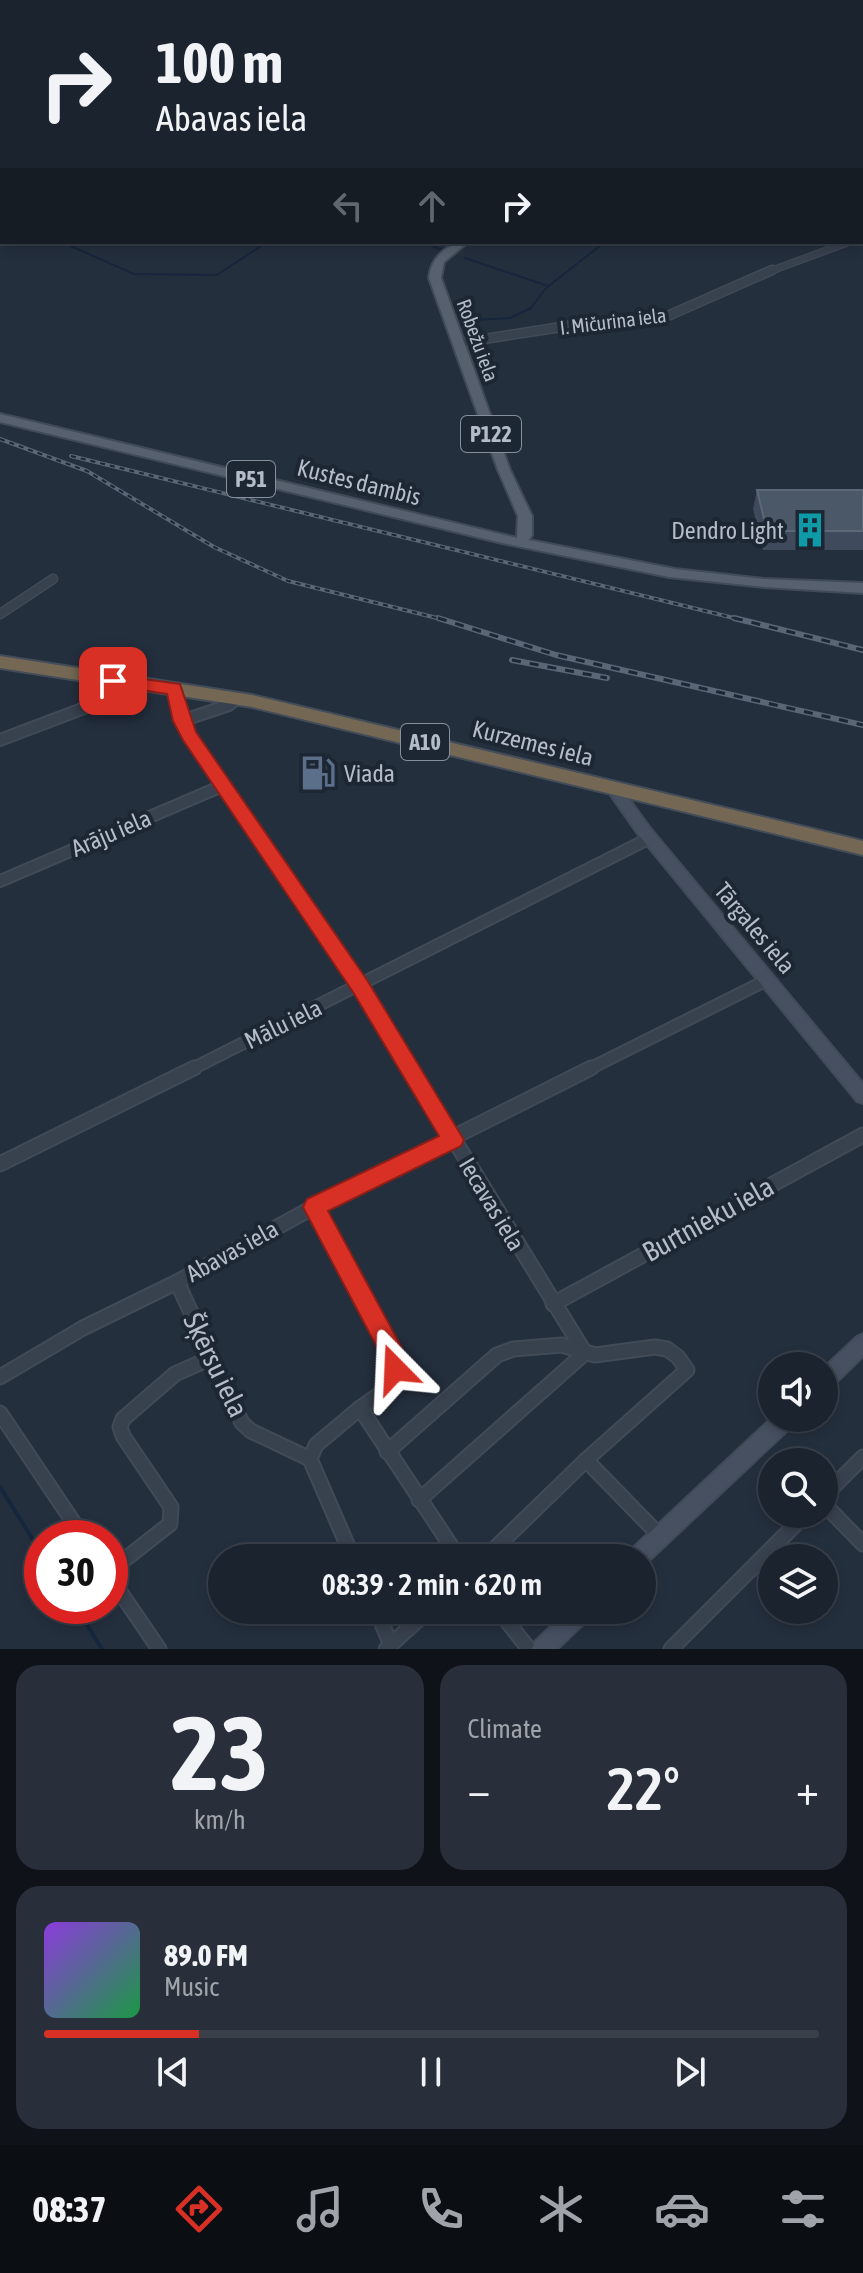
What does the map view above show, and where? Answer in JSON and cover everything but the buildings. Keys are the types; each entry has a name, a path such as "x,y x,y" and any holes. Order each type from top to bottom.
{"highway":[{"name":"Kurzemes iela","path":"0,662 236,699 863,848"}],"main road":[{"name":"Robežu iela","path":"460,244 438,261 434,270 526,523 520,543"},
{"name":"Kustes dambis","path":"0,418 570,557 677,574 764,583 863,588"},
{"path":"502,539 516,524 519,507"}],"street":[{"name":"I. Mičurina iela","path":"458,343 581,324 663,318 796,259 843,244"},
{"path":"0,614 53,579"},
{"path":"0,740 87,707 98,700 113,681"},
{"name":"Iecavas iela","path":"174,689 181,721 222,786 360,986 585,1353"},
{"path":"181,721 229,705 236,699"},
{"name":"Arāju iela","path":"0,881 222,786"},
{"name":"Tārgales iela","path":"613,788 650,838 863,1096"},
{"name":"Mālu iela","path":"0,1164 650,838"},
{"name":"Abavas iela","path":"0,1377 83,1328 177,1282 314,1207 767,980"},
{"name":"Burtnieku iela","path":"553,1304 863,1135"},
{"path":"314,1207 390,1348 395,1369 389,1387 316,1445 310,1459 347,1544"},
{"name":"Šķērsu iela","path":"177,1282 242,1423 251,1431 310,1459"},
{"path":"838,1367 863,1343"},
{"path":"387,1452 497,1355 513,1349 562,1345 595,1355 655,1347 667,1349 678,1357 687,1370 586,1460 499,1544"},
{"path":"419,1500 585,1353"},
{"path":"128,1559 170,1524 173,1518 171,1507 123,1436 120,1427 123,1419 175,1374 211,1358"},
{"path":"360,1408 449,1544"},
{"path":"0,1413 72,1520"},
{"path":"652,1544 771,1432"},
{"path":"838,1482 863,1457"},
{"path":"586,1460 660,1536"},
{"path":"838,1518 863,1544"},
{"path":"671,1649 792,1528"},
{"path":"128,1602 159,1649"},
{"path":"381,1624 388,1647 413,1624"},
{"path":"509,1624 529,1649"},
{"path":"542,1649 568,1624"}],"waterway":[{"path":"66,244 134,274 217,275 264,244"},
{"path":"427,244 445,251"},
{"path":"461,321 510,318 531,308 546,288 602,244"},
{"path":"465,258 548,286"},
{"path":"0,1487 24,1525"},
{"path":"86,1624 102,1649"}],"railway":[{"path":"0,439 87,471 214,547 288,581 442,619"},
{"path":"71,456 742,620"},
{"path":"438,618 442,619"},
{"path":"734,618 863,650"},
{"path":"442,619 556,655 863,725"},
{"path":"512,660 607,678"}],"place":[{"name":"Dendro Light","path":"810,530"},
{"name":"Viada","path":"318,773"}],"route":[{"path":"113,681 174,689 181,721 189,736 360,986 453,1140 314,1207 390,1348 395,1369"}]}
